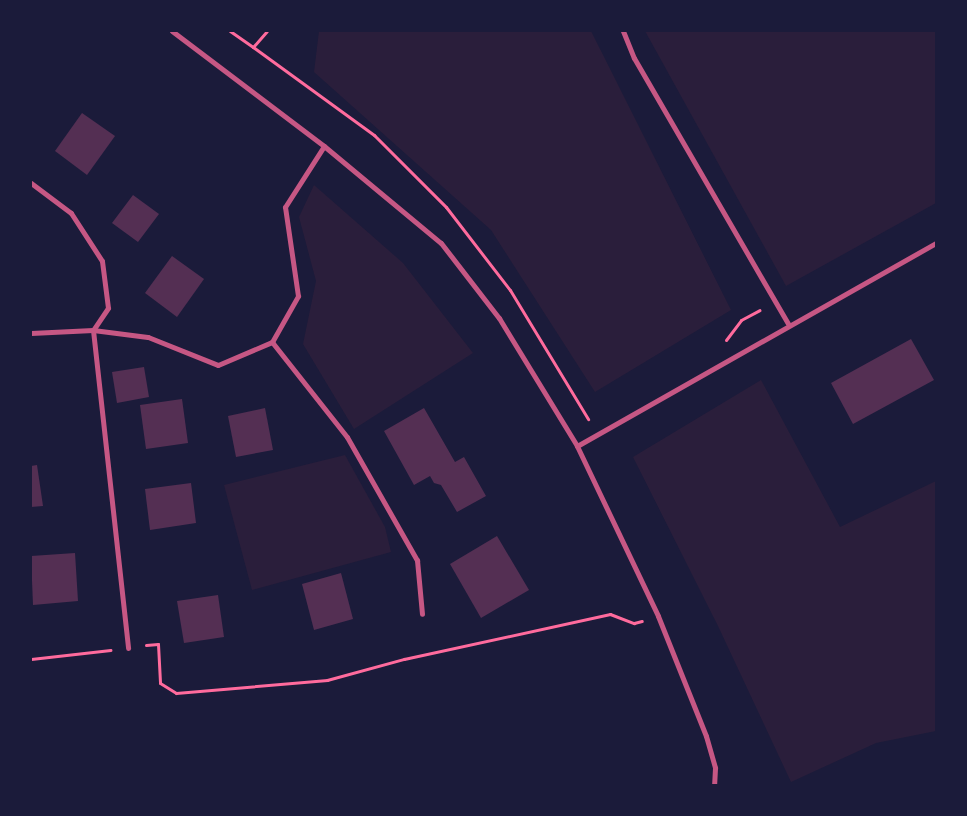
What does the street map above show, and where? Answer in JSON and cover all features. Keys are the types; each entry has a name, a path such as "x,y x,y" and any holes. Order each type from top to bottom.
{"street":[{"path":"172,31 324,146 441,243 499,318 576,446 658,616 706,736 715,768 714,785"},
{"path":"623,31 634,58 788,324"},
{"path":"31,333 93,330 148,337 218,365 272,342 298,296 284,207 324,146"},
{"path":"31,183 71,213 102,261 108,308 93,330 128,648"},
{"path":"576,446 788,324 936,243"},
{"path":"272,342 347,437 417,560 422,614"}],"path":[{"path":"230,31 374,135 446,207 510,290 590,422"},
{"path":"253,47 267,31"},
{"path":"723,343 741,320 776,301"},
{"path":"31,659 158,644 160,683 176,693 327,680 404,659 610,614 634,623 658,616"}],"shaded area":[{"path":"319,31 591,31 731,310 595,392 491,230 314,72"},
{"path":"645,31 936,31 936,203 786,286"},
{"path":"314,185 403,263 473,353 354,429 303,344 316,281 299,217"},
{"path":"761,380 840,527 936,481 936,731 876,743 791,782 718,626 633,457"},
{"path":"345,455 385,527 391,552 252,590 224,485"}],"building":[{"path":"82,113 115,136 87,175 55,151"},
{"path":"133,195 159,214 138,242 112,223"},
{"path":"172,256 204,279 177,317 145,293"},
{"path":"911,339 934,380 853,424 831,383"},
{"path":"144,367 149,397 117,403 112,372"},
{"path":"182,399 188,443 146,449 140,405"},
{"path":"265,408 273,450 236,457 228,416"},
{"path":"424,408 455,462 464,457 486,496 457,512 441,485 434,483 430,476 414,485 384,431"},
{"path":"37,465 43,506 31,507 31,466"},
{"path":"191,483 196,523 150,530 145,489"},
{"path":"497,536 529,590 481,618 450,564"},
{"path":"75,553 78,601 33,605 31,556"},
{"path":"341,573 353,619 314,630 302,584"},
{"path":"218,595 224,637 184,643 177,601"}]}
